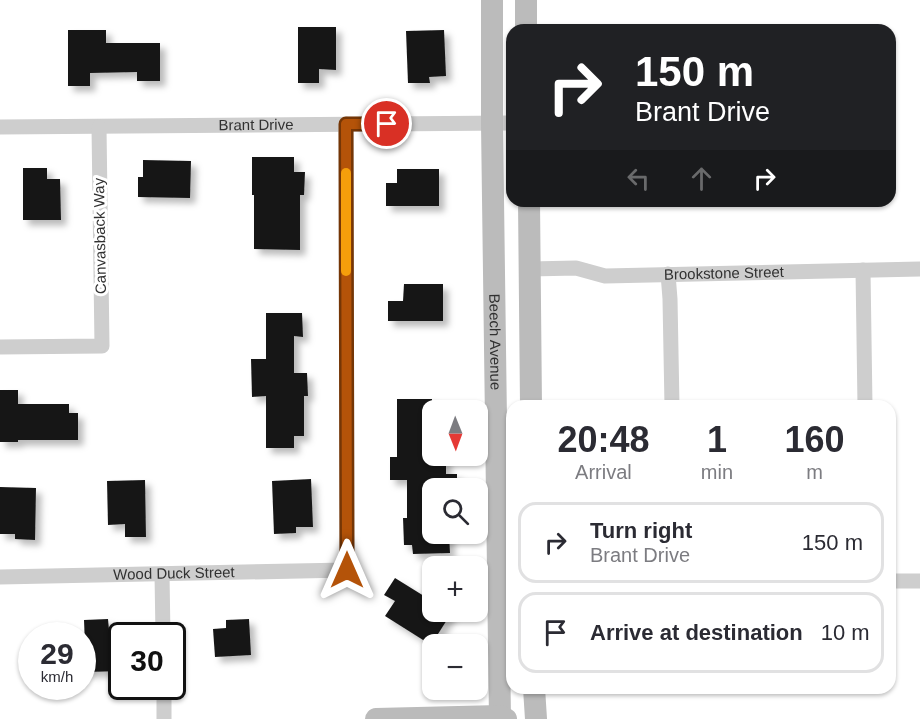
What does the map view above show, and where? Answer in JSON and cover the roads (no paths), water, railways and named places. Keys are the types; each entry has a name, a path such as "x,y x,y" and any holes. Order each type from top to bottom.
{"main road":[{"name":"Beech Avenue","path":"492,2 502,124 502,718"},
{"path":"526,2 526,24"},
{"path":"529,207 531,400"},
{"path":"534,694 536,719"},
{"path":"376,719 502,718"}],"street":[{"name":"Wood Duck Street","path":"0,578 347,570 346,124"},
{"name":"Brant Drive","path":"0,127 502,124"},
{"name":"Canvasback Way","path":"0,347 102,346 99,127"},
{"name":"Brookstone Street","path":"530,269 576,268 605,276 920,269"},
{"path":"863,270 865,400"},
{"path":"668,274 672,400"},
{"path":"162,574 163,622"},
{"path":"896,581 920,581"},
{"path":"164,700 164,719"}]}
